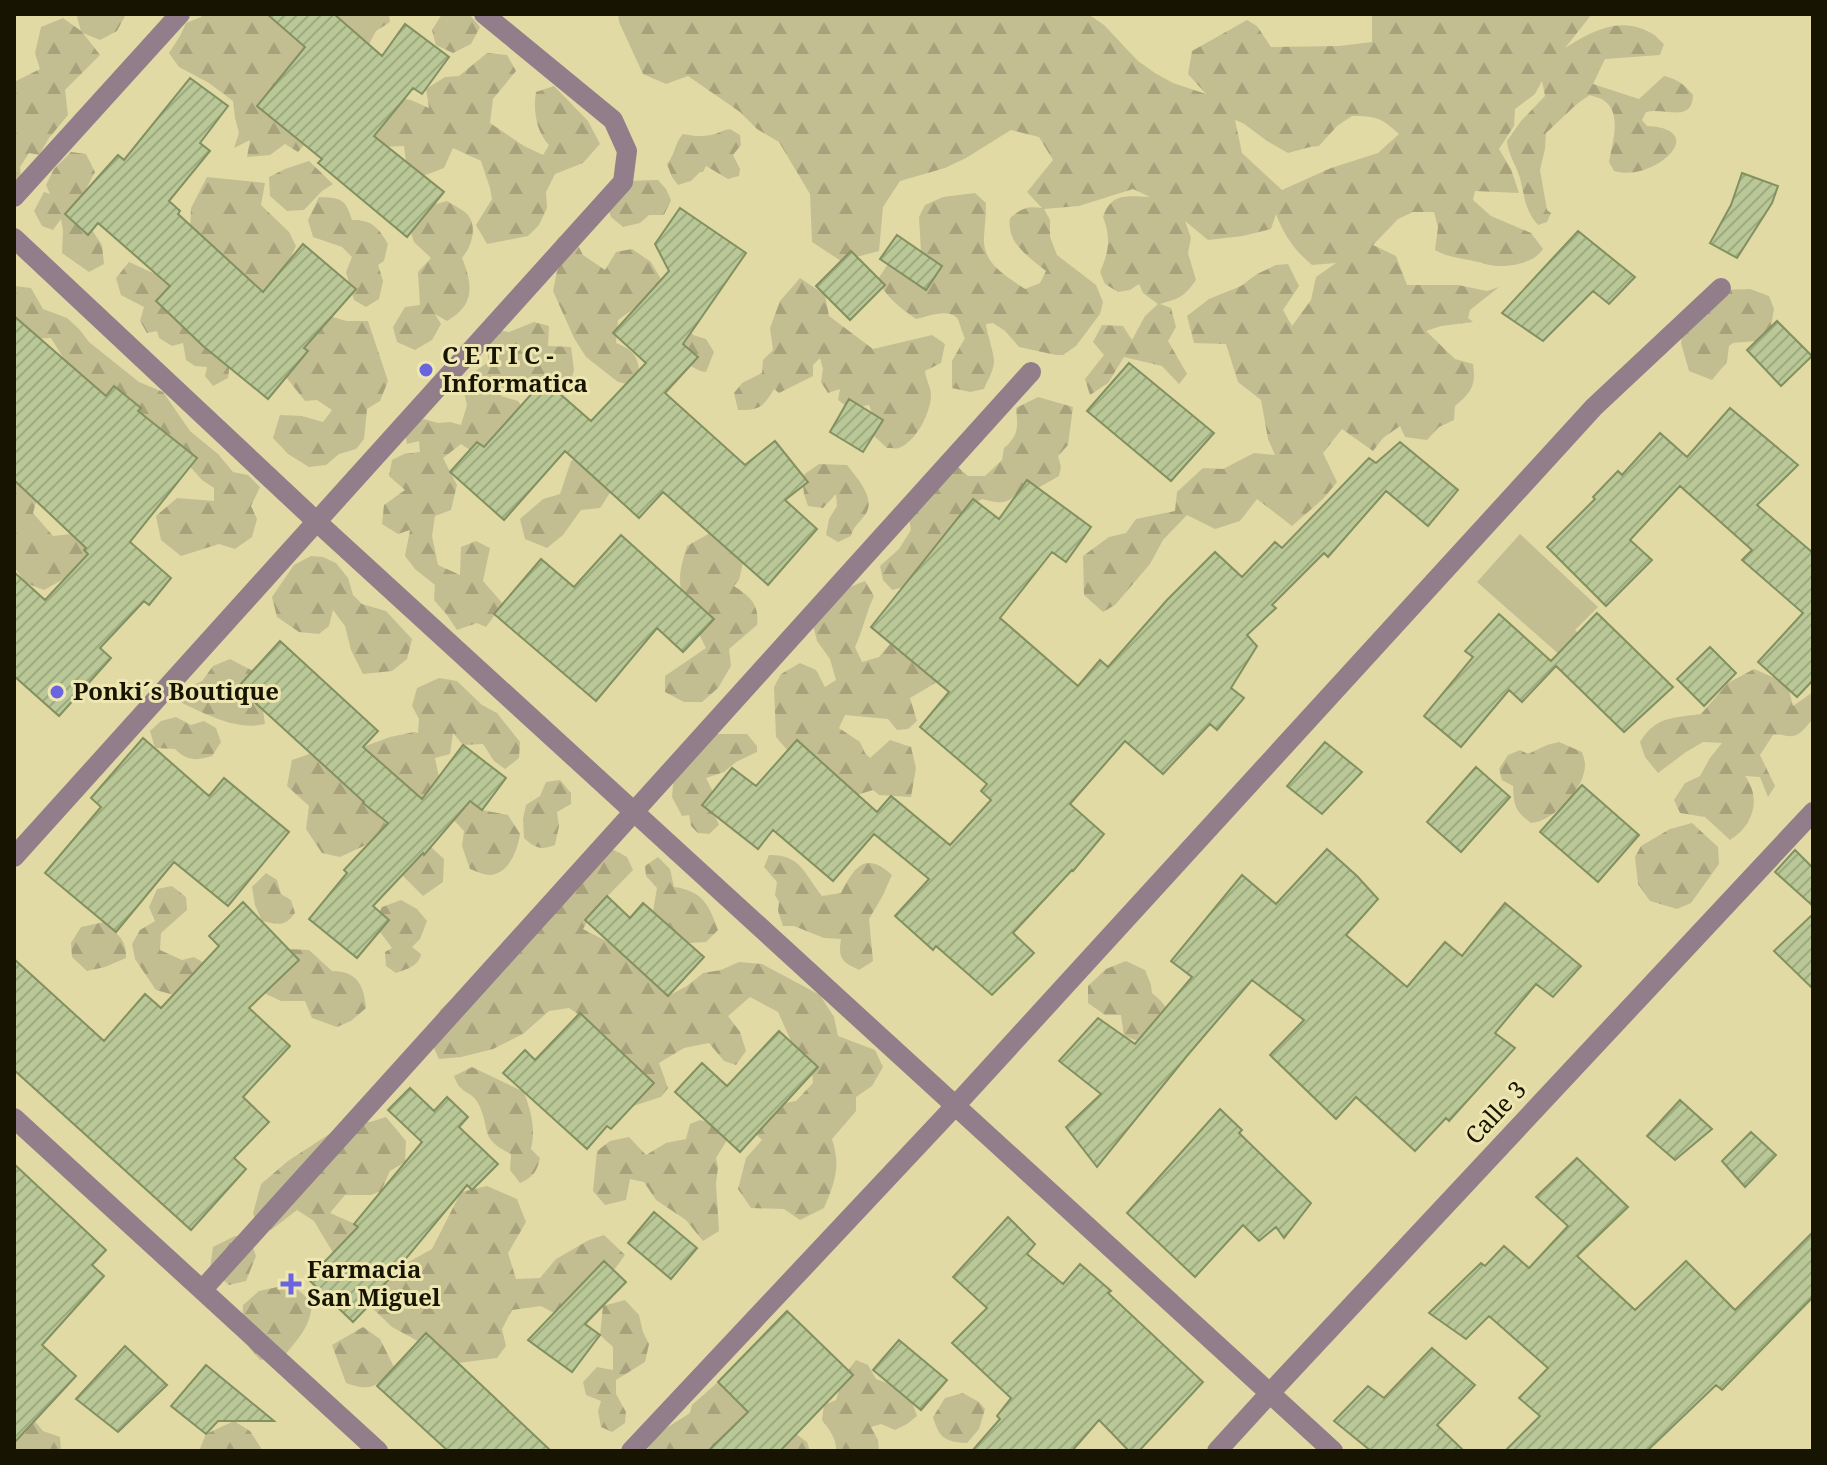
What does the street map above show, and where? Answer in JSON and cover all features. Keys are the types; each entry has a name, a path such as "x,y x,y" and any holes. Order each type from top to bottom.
{"street":[{"path":"14,197 180,14"},
{"path":"14,857 623,182 627,151 613,120 484,14"},
{"path":"14,238 317,522 1333,1451"},
{"path":"631,1451 955,1106 1594,407 1721,288"},
{"path":"203,1289 1031,372"},
{"name":"Calle 3","path":"1217,1451 1813,812"},
{"path":"14,1118 378,1451"}],"green space":[{"path":"79,14 126,14 117,31 100,40 83,33 100,55 65,90 68,115 39,155 29,153 20,167 22,188 14,191 14,82 40,69 35,53 41,27 63,18 81,31"},
{"path":"203,14 284,14 277,23 305,47 257,106 304,145 298,152 285,144 270,155 247,157 250,140 234,148 239,133 233,101 209,83 179,67 169,53 186,23"},
{"path":"334,14 389,14 390,22 376,31 368,46"},
{"path":"442,14 469,14 480,27 471,44 453,53 436,45 432,30"},
{"path":"618,14 1088,14 1155,73 1206,94 1188,74 1192,51 1247,20 1257,26 1271,47 1339,46 1372,42 1372,14 1592,14 1565,48 1585,36 1616,26 1638,27 1664,44 1660,55 1605,59 1593,84 1639,99 1664,76 1680,82 1693,95 1691,104 1683,112 1646,112 1642,120 1647,126 1666,129 1675,136 1676,145 1659,163 1630,173 1614,171 1609,162 1615,129 1609,105 1590,95 1578,103 1546,133 1540,170 1547,210 1551,213 1547,222 1538,225 1527,208 1507,141 1545,96 1542,81 1535,94 1515,109 1514,126 1499,149 1511,169 1519,193 1475,191 1473,200 1491,216 1531,233 1543,249 1539,254 1523,263 1497,266 1440,253 1435,250 1438,227 1434,212 1413,212 1398,219 1373,245 1396,256 1407,285 1458,285 1487,291 1499,287 1470,310 1468,318 1473,322 1426,331 1455,359 1473,364 1472,388 1455,406 1454,420 1439,427 1427,440 1405,437 1400,426 1383,438 1373,451 1342,429 1323,453 1337,482 1292,526 1257,499 1240,521 1215,529 1187,515 1163,540 1150,564 1115,605 1103,612 1084,595 1083,556 1109,537 1126,533 1136,519 1175,511 1177,492 1203,468 1223,469 1254,453 1275,455 1268,439 1261,400 1238,382 1226,344 1194,343 1187,316 1209,299 1241,286 1257,274 1276,265 1288,264 1299,286 1283,310 1292,326 1311,300 1316,277 1336,263 1312,265 1290,242 1276,214 1271,229 1208,240 1185,221 1191,238 1188,253 1196,280 1181,296 1160,304 1171,308 1176,327 1168,341 1187,374 1179,384 1162,366 1124,357 1108,383 1090,395 1085,379 1104,355 1093,342 1102,325 1123,326 1132,340 1145,316 1158,304 1143,293 1139,284 1130,290 1118,292 1105,284 1100,272 1108,244 1103,217 1116,199 1150,197 1133,189 1079,206 1044,209 1050,220 1050,237 1057,255 1096,285 1103,302 1100,314 1076,346 1063,355 1019,347 1005,331 993,323 986,324 994,363 984,389 970,392 952,388 952,361 965,338 957,318 943,313 916,319 889,296 878,279 888,264 929,262 921,252 919,217 925,205 943,197 975,193 986,203 984,246 991,261 1025,289 1040,283 1046,271 1020,249 1010,227 1010,218 1018,212 1042,208 1027,192 1053,160 1039,137 1011,130 945,168 900,181 883,207 879,251 841,261 812,242 810,194 779,142 688,76 666,84 643,74","holes":["1352,116 1373,117 1399,134 1378,153 1331,168 1282,190 1242,153 1235,120 1288,153 1319,146 1337,126"]},
{"path":"487,53 507,55 516,71 493,99 490,123 543,155 549,145 536,120 536,92 554,86 588,121 600,144 583,163 555,174 546,192 547,208 539,225 528,236 487,244 476,225 492,199 481,161 453,148 444,168 423,176 406,162 404,146 381,147 364,131 392,97 411,100 429,108 426,89 445,77 459,76"},
{"path":"730,129 740,135 741,145 733,155 740,169 739,176 728,179 706,166 691,181 678,185 667,164 683,134 707,136"},
{"path":"71,152 86,154 95,172 84,193 80,227 92,230 102,245 104,264 89,272 62,253 61,219 53,230 42,226 34,211 44,192 50,194 46,185 54,169"},
{"path":"309,161 333,184 304,210 287,211 270,196 269,177"},
{"path":"207,177 265,183 261,205 289,232 296,246 291,257 290,274 314,312 347,321 368,321 388,381 380,401 367,409 364,439 356,449 339,454 326,465 309,467 288,454 273,438 280,415 302,416 323,422 332,410 317,400 305,401 190,234 191,208"},
{"path":"658,180 671,200 664,215 649,215 640,223 623,227 611,217 606,202 625,181"},
{"path":"319,197 341,201 352,220 374,226 388,244 384,261 378,265 383,281 379,299 366,307 354,300 346,272 352,257 342,247 313,237 308,220"},
{"path":"447,201 466,213 473,226 470,243 462,258 469,294 463,308 447,321 435,314 441,324 432,340 415,350 397,342 393,327 405,307 420,305 418,272 431,258 414,242 409,226 421,208"},
{"path":"559,237 574,238 583,255 605,270 616,252 632,249 651,262 693,335 706,339 714,352 706,372 678,355 639,305 618,320 616,343 635,357 639,381 632,385 618,382 586,357 553,291 560,266 548,253"},
{"path":"153,256 195,266 167,289 166,311 180,316 230,363 228,378 213,386 205,376 207,367 195,366 186,360 183,343 172,346 159,338 157,331 147,333 140,321 144,307 121,295 116,278 129,262 153,273"},
{"path":"800,278 825,295 829,316 873,349 932,335 945,344 941,363 925,371 931,395 925,418 917,433 905,445 887,448 873,435 869,405 850,409 838,400 840,389 828,393 821,382 823,369 820,358 813,365 813,376 779,393 774,389 756,408 738,410 734,393 742,383 762,373 763,360 773,350 770,328 780,301"},
{"path":"14,286 31,288 43,309 67,318 89,342 139,382 163,392 190,431 218,454 233,472 248,475 260,487 251,506 257,519 252,537 235,549 219,544 181,556 161,540 156,516 177,498 214,501 214,488 106,397 73,382 51,338 32,339 14,332"},
{"path":"1750,289 1769,296 1774,309 1771,326 1756,341 1729,346 1727,362 1712,380 1689,371 1681,343 1686,319 1719,290"},
{"path":"534,322 549,326 548,346 571,347 574,370 569,388 551,385 544,380 512,383 501,396 518,401 534,422 485,449 470,450 461,444 443,458 457,485 451,510 435,516 432,536 438,565 460,575 461,547 476,541 490,548 483,581 503,604 486,627 477,623 457,630 434,600 435,585 405,556 410,530 398,534 382,524 384,505 405,490 389,476 392,460 404,454 420,452 419,441 407,444 404,427 424,419 461,425 467,405 464,392 472,373 489,362 485,337 493,329 509,332"},
{"path":"1038,397 1073,407 1068,445 1058,456 1061,467 1059,476 1038,488 1020,489 1008,501 982,499 966,509 922,583 892,590 883,580 880,566 899,549 911,530 908,513 958,467 968,476 985,476 1002,460 1004,448 1015,435 1016,408"},
{"path":"582,454 623,473 600,508 581,510 563,535 547,548 525,539 520,519 543,499 560,494 571,461"},
{"path":"819,464 847,465 860,482 869,502 865,515 851,536 838,542 826,535 829,519 837,506 836,494 823,508 808,506 804,494 802,476"},
{"path":"14,466 39,491 33,513 53,536 71,534 87,537 90,564 44,590 26,583 14,567"},
{"path":"710,533 743,563 739,580 734,586 752,601 757,611 757,625 729,649 731,666 718,688 702,702 684,702 665,692 665,676 706,648 683,596 681,571 687,546"},
{"path":"1520,534 1598,607 1575,630 1589,643 1569,663 1477,582"},
{"path":"311,556 336,563 348,578 353,595 362,604 386,611 412,639 407,659 392,671 363,674 351,650 345,626 333,610 329,626 319,634 299,632 277,617 272,597 294,565"},
{"path":"865,581 874,596 855,647 862,662 879,657 891,643 937,682 910,698 917,721 908,729 897,730 888,719 845,715 839,728 860,742 870,758 890,740 911,747 916,768 911,797 879,795 873,790 844,795 834,773 810,767 793,757 776,737 774,687 781,674 800,663 816,670 825,687 836,680 830,659 817,641 810,613 842,590"},
{"path":"230,659 253,671 249,697 263,710 265,724 232,723 180,702 185,689 202,681 213,666"},
{"path":"1754,669 1777,679 1789,690 1793,706 1813,692 1813,719 1796,735 1773,735 1760,755 1775,786 1768,797 1760,777 1745,776 1754,803 1749,820 1730,840 1705,817 1680,813 1674,800 1685,783 1700,776 1722,743 1703,742 1658,773 1645,757 1640,742 1659,723 1701,714 1728,683"},
{"path":"439,678 457,681 482,705 497,713 520,742 519,758 505,769 494,761 483,744 463,745 453,733 450,754 435,758 439,777 450,786 430,805 400,780 368,776 363,803 424,854 431,847 444,859 443,882 423,896 402,875 390,876 368,844 340,857 322,853 306,829 309,806 287,786 292,760 324,749 363,747 390,737 418,733 419,719 412,706 417,688"},
{"path":"176,717 191,725 204,721 216,728 221,742 212,756 192,759 175,749 155,748 150,731 161,721"},
{"path":"706,734 747,734 757,746 757,752 724,772 706,778 713,792 710,805 719,825 709,834 698,833 691,826 689,815 682,816 672,797 674,774"},
{"path":"1559,742 1582,752 1584,773 1567,802 1549,817 1531,823 1519,811 1513,786 1502,780 1499,769 1508,755 1520,750 1528,754"},
{"path":"560,780 571,793 571,804 557,812 559,826 555,845 535,846 524,838 526,805 540,796 546,782"},
{"path":"475,795 482,810 508,815 520,834 511,860 497,874 488,875 470,869 462,846 464,831 451,817"},
{"path":"1692,823 1718,847 1719,864 1691,903 1677,909 1650,901 1638,884 1635,857 1641,846 1670,829"},
{"path":"614,850 627,857 633,870 597,907 583,929 612,944 668,996 703,973 739,962 762,964 820,995 834,1017 838,1036 875,1050 883,1067 872,1086 856,1097 856,1111 832,1139 836,1174 824,1208 800,1220 784,1209 751,1208 738,1189 746,1158 762,1140 746,1125 785,1103 796,1101 813,1083 811,1061 792,1043 778,1012 750,997 728,1016 740,1032 746,1051 736,1065 724,1061 709,1043 684,1048 659,1063 668,1088 661,1097 633,1106 631,1073 622,1054 606,1036 569,1008 549,1011 523,1034 493,1049 439,1059 432,1044 440,1010 592,851"},
{"path":"769,855 795,862 822,896 841,893 856,870 867,863 883,868 892,875 869,919 873,961 859,970 842,959 841,939 824,938 794,926 783,926 775,895 777,882 764,867"},
{"path":"658,857 670,869 674,887 692,892 708,906 718,930 706,942 688,943 653,911 657,888 646,876 645,866"},
{"path":"266,873 277,880 281,894 291,900 295,913 284,923 262,921 255,905 252,887"},
{"path":"172,886 186,897 187,910 161,933 160,950 182,960 194,957 204,963 174,995 156,990 135,959 132,944 140,930 155,921 149,907 157,889"},
{"path":"401,900 417,909 427,921 420,939 412,947 421,954 418,961 396,973 386,966 385,952 392,948 374,924 382,907"},
{"path":"104,922 123,941 126,958 87,971 72,957 71,943 81,927"},
{"path":"288,949 309,950 332,971 353,977 361,986 366,1008 351,1021 337,1027 312,1018 305,1001 281,1001 264,993 274,962"},
{"path":"1126,961 1145,970 1152,993 1169,1012 1144,1043 1124,1036 1121,1015 1105,1015 1088,1003 1088,986 1106,969"},
{"path":"472,1067 524,1092 532,1120 531,1149 540,1158 534,1174 520,1183 510,1170 511,1154 489,1138 478,1103 456,1082 454,1076"},
{"path":"386,1117 406,1141 405,1162 390,1171 381,1191 371,1195 345,1195 330,1213 353,1223 369,1236 341,1266 314,1221 297,1210 271,1230 257,1225 253,1213 261,1184 288,1161 349,1121 370,1122"},
{"path":"700,1120 717,1124 727,1140 716,1158 719,1231 703,1241 686,1220 656,1200 644,1182 630,1179 626,1200 605,1205 593,1191 597,1151 610,1141 629,1137 646,1155 666,1143 686,1139 690,1124"},
{"path":"487,1186 517,1199 526,1222 508,1253 516,1279 540,1278 556,1259 604,1235 625,1255 609,1277 567,1320 541,1306 512,1310 502,1329 506,1346 497,1358 458,1363 392,1327 369,1305 376,1280 432,1249 461,1192"},
{"path":"235,1236 250,1239 256,1256 246,1281 229,1285 210,1268 213,1247"},
{"path":"291,1284 312,1302 307,1325 284,1356 260,1360 242,1339 243,1305 259,1291"},
{"path":"625,1300 639,1315 649,1344 645,1362 616,1380 616,1394 626,1412 625,1423 612,1432 601,1427 598,1411 601,1401 586,1395 583,1382 597,1367 613,1370 613,1347 600,1335 603,1306"},
{"path":"363,1327 380,1339 394,1367 378,1383 368,1387 346,1383 332,1345"},
{"path":"856,1360 868,1365 876,1379 890,1384 912,1402 917,1416 895,1430 881,1424 871,1427 878,1440 879,1451 836,1451 834,1438 822,1420 824,1405 836,1400 843,1377"},
{"path":"718,1382 737,1390 807,1442 810,1451 648,1451 649,1439 690,1413 692,1405"},
{"path":"963,1393 985,1409 979,1429 967,1443 944,1438 933,1417 945,1398"},
{"path":"32,1418 43,1431 60,1437 61,1451 14,1451 14,1420"},
{"path":"234,1421 250,1431 263,1451 199,1451 206,1434"}],"building":[{"path":"267,14 334,14 382,56 405,24 449,57 422,94 413,88 374,136 444,192 407,237 318,163 322,159 257,106 305,47"},
{"path":"190,78 228,106 200,143 210,151 169,201 180,211 178,214 263,292 303,244 356,289 304,348 308,351 268,399 203,346 156,301 170,286 98,223 88,235 65,214 118,155 124,160"},
{"path":"1742,173 1778,186 1772,203 1737,258 1710,243 1731,205"},
{"path":"680,208 746,253 683,344 698,357 665,393 745,465 775,441 808,482 785,500 817,529 768,585 663,492 639,518 565,451 504,520 450,472 477,442 484,447 544,380 591,421 646,363 613,333 669,271 655,244"},
{"path":"1578,231 1635,277 1609,304 1593,291 1543,341 1502,313"},
{"path":"897,235 942,266 926,290 880,259"},
{"path":"851,251 885,285 850,320 816,286"},
{"path":"14,316 106,396 114,386 141,408 138,411 197,458 130,542 171,578 149,605 144,601 100,648 111,658 59,716 14,676 14,572 45,600 88,554 84,550 86,548 14,480"},
{"path":"1777,321 1812,356 1781,386 1747,350"},
{"path":"1129,363 1214,433 1171,481 1087,411"},
{"path":"849,399 883,420 863,452 830,432"},
{"path":"1730,408 1798,465 1757,505 1813,553 1813,680 1797,697 1758,662 1803,613 1742,560 1752,550 1680,486 1630,540 1652,560 1606,606 1547,547 1618,471 1622,475 1660,433 1687,457"},
{"path":"1400,442 1458,490 1428,526 1386,491 1328,557 1324,553 1272,605 1276,608 1247,635 1257,646 1231,688 1244,698 1217,730 1210,724 1163,774 1125,741 1070,804 1104,834 1013,933 1034,953 992,995 936,946 933,950 895,916 929,879 874,834 833,881 773,830 758,849 702,805 732,768 756,786 797,740 877,812 891,796 950,845 991,800 981,791 987,784 920,727 949,692 871,627 973,499 999,519 1027,480 1091,527 1066,562 1052,552 1000,618 1078,686 1100,660 1108,667 1167,600 1215,552 1242,577 1275,542 1282,548 1369,458 1376,463"},
{"path":"621,535 714,619 683,652 657,628 596,701 494,614 541,559 574,587"},
{"path":"1597,613 1673,687 1624,732 1556,666 1522,702 1509,690 1461,747 1424,716 1473,657 1465,651 1499,614 1551,661"},
{"path":"280,641 378,731 363,747 422,799 463,745 506,778 482,810 470,801 424,855 373,906 389,920 357,958 309,919 347,873 344,870 388,823 238,687"},
{"path":"1710,647 1736,673 1704,706 1677,679"},
{"path":"143,738 209,796 224,778 289,832 228,906 174,862 116,932 45,873 101,807 91,798"},
{"path":"1325,742 1362,772 1322,814 1287,786"},
{"path":"1476,767 1510,797 1461,852 1427,822"},
{"path":"1582,785 1639,835 1598,882 1540,832"},
{"path":"1327,849 1378,899 1346,935 1407,987 1445,942 1462,956 1505,903 1581,966 1553,997 1536,984 1495,1033 1515,1048 1449,1121 1446,1118 1415,1151 1356,1097 1336,1119 1270,1055 1304,1020 1252,980 1097,1167 1066,1127 1101,1094 1059,1061 1098,1018 1135,1044 1192,977 1171,961 1242,875 1276,904"},
{"path":"1795,850 1813,868 1813,906 1775,872"},
{"path":"607,896 630,918 643,903 704,957 668,996 585,920"},
{"path":"243,902 299,960 249,1008 290,1046 243,1097 269,1122 234,1158 246,1169 191,1230 14,1070 14,959 104,1041 145,994 161,1008 219,946 209,936"},
{"path":"1813,914 1813,989 1774,951"},
{"path":"580,1013 654,1083 611,1129 607,1126 587,1149 503,1073 525,1050 535,1060"},
{"path":"779,1031 818,1067 740,1152 675,1092 702,1063 727,1086"},
{"path":"410,1088 434,1111 447,1097 468,1117 459,1127 498,1164 472,1190 467,1185 353,1322 308,1279 358,1227 354,1224 422,1142 388,1110"},
{"path":"1680,1100 1712,1129 1675,1160 1647,1136"},
{"path":"1220,1109 1242,1130 1239,1133 1311,1203 1284,1238 1276,1227 1259,1241 1243,1225 1195,1277 1127,1213"},
{"path":"1751,1132 1776,1155 1745,1187 1722,1161"},
{"path":"1577,1158 1628,1207 1577,1256 1635,1310 1686,1261 1735,1310 1813,1232 1813,1297 1722,1390 1716,1385 1647,1451 1505,1451 1540,1416 1519,1398 1548,1368 1489,1316 1466,1339 1429,1313 1481,1263 1485,1266 1504,1246 1529,1268 1568,1226 1536,1197"},
{"path":"14,1164 106,1250 92,1265 104,1276 42,1345 76,1376 14,1443"},
{"path":"654,1212 697,1248 671,1279 628,1243"},
{"path":"1008,1217 1035,1244 1027,1254 1063,1284 1080,1264 1203,1382 1139,1451 1129,1451 1099,1420 1072,1451 972,1451 1000,1419 997,1416 1011,1398 952,1343 987,1308 953,1277"},
{"path":"604,1261 626,1282 585,1324 600,1335 572,1372 528,1340"},
{"path":"787,1311 853,1375 780,1451 708,1451 748,1412 718,1382"},
{"path":"426,1333 551,1451 448,1451 377,1386"},
{"path":"899,1340 947,1380 921,1410 873,1370"},
{"path":"125,1346 167,1385 118,1432 76,1399"},
{"path":"1432,1348 1475,1385 1437,1425 1464,1451 1371,1451 1334,1421 1368,1386 1384,1398"},
{"path":"206,1365 274,1421 218,1421 206,1434 171,1406"}],"place":[{"name":"C E T I C - Informatica","path":"426,370"},
{"name":"Ponki´s Boutique","path":"57,692"},
{"name":"Farmacia San Miguel","path":"291,1284"}]}
